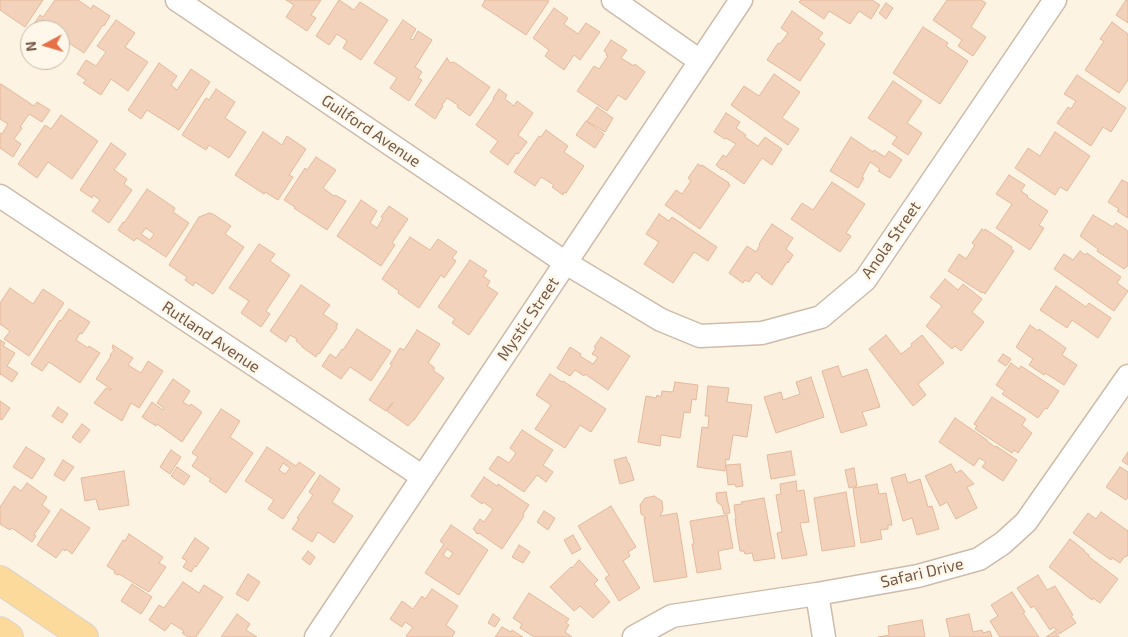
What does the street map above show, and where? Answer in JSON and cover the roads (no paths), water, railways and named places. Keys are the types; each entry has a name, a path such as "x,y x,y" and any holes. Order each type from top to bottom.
{"main road":[{"path":"0,580 84,637"},
{"path":"0,631 9,637"}],"street":[{"name":"Guilford Avenue","path":"176,0 566,263"},
{"path":"613,0 700,62"},
{"name":"Mystic Street","path":"316,637 741,0"},
{"name":"Anola Street","path":"566,263 661,320 700,336 762,333 822,317 865,280 1055,0"},
{"name":"Rutland Avenue","path":"0,196 423,477"},
{"name":"Safari Drive","path":"634,637 672,616 817,594 918,576 979,559 1003,543 1026,522 1128,376"},
{"path":"817,594 824,637"}]}
